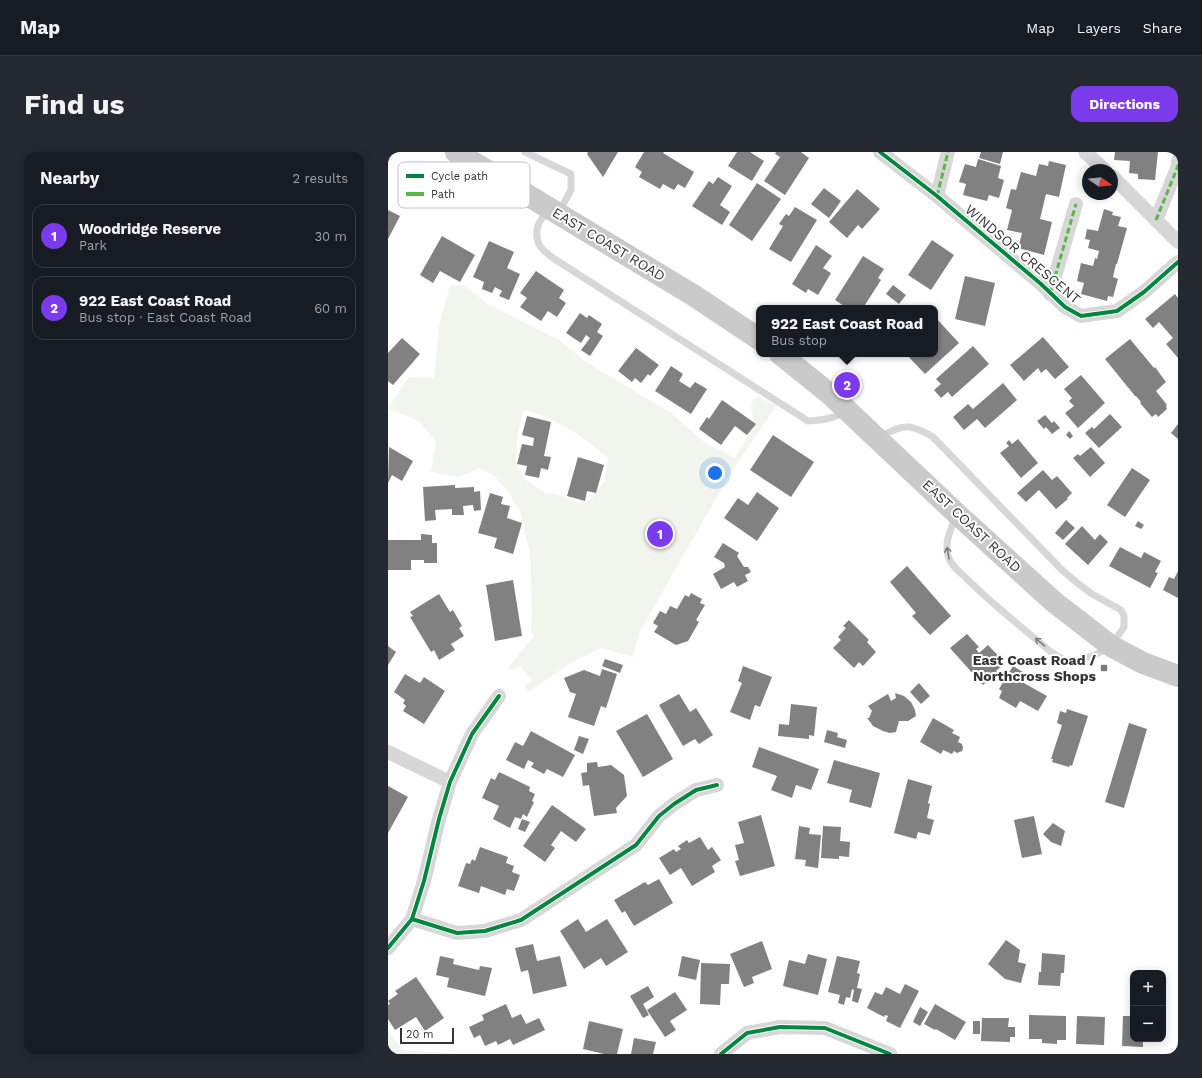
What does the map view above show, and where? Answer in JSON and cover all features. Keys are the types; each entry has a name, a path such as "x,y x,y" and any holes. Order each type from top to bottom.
{"main road":[{"name":"EAST COAST ROAD","path":"456,152 472,162"},
{"name":"EAST COAST ROAD","path":"530,197 707,304 756,337"},
{"name":"EAST COAST ROAD","path":"784,357 814,380 848,410 957,514 1054,602 1111,646 1143,663 1178,676"}],"street":[{"name":"WINDSOR CRESCENT","path":"880,152 937,196 1041,284 1065,307 1081,316 1117,311 1144,292 1178,262"},
{"path":"937,196 948,152"},
{"path":"1085,152 1098,164"},
{"path":"1156,220 1178,166 1178,161"},
{"path":"1118,182 1178,242"},
{"path":"1050,294 1076,204"},
{"path":"388,948 412,919 424,881 439,819 450,782 472,734 499,696"},
{"path":"388,752 450,782"},
{"path":"412,919 457,933 485,932 521,920 636,845 659,816 674,804 696,790 717,785"},
{"path":"721,1054 747,1033 780,1027 825,1028 890,1054"}],"lane":[{"path":"525,152 571,174 571,190 553,211 538,225 537,242 543,250 556,260 808,421 827,420 848,410"},
{"path":"878,438 896,428 903,426 917,428 933,437 1061,569 1092,594 1121,610 1124,616 1124,627 1111,646 1095,655 1071,662 1063,659 1051,652 978,590 951,564 947,554 948,535 957,514"}],"shaded area":[{"path":"450,285 463,285 488,304 559,340 586,362 671,413 704,442 735,458 754,427 751,404 754,399 760,397 776,406 730,474 639,633 633,657 601,648 574,661 528,692 525,686 533,680 519,665 512,670 508,668 534,636 531,631 532,614 530,553 520,511 507,490 494,476 480,468 458,477 431,472 436,442 420,422 388,408 409,377 434,378 439,326","holes":["523,410 535,413 558,423 579,435 608,458 605,481 590,500 578,503 562,496 545,493 525,479 516,462 517,438"]},
{"path":"388,1030 402,1050 462,1054 388,1054"}],"building":[{"path":"588,152 618,152 603,177 587,154"},
{"path":"644,152 664,152 663,153 694,172 685,188 678,184 674,190 663,184 660,189 639,177 642,172 635,167"},
{"path":"737,152 750,152 764,161 752,181 728,166"},
{"path":"776,152 801,152 809,158 785,195 764,181 780,157 775,154"},
{"path":"981,152 1003,152 1000,164 979,158"},
{"path":"1115,152 1158,152 1155,180 1138,179 1138,174 1129,173 1130,161 1114,160"},
{"path":"978,159 1001,166 998,178 1004,180 999,198 989,195 987,201 963,195 966,184 959,182 965,164 976,167"},
{"path":"1049,161 1066,165 1059,197 1046,194 1040,219 1052,222 1044,255 1018,248 1022,233 1007,230 1012,210 1006,208 1011,189 1016,190 1021,172 1036,176 1039,164 1048,166"},
{"path":"718,177 732,186 720,205 730,212 722,225 692,206 709,181 713,184"},
{"path":"757,183 781,199 752,241 729,225"},
{"path":"824,188 841,201 829,218 811,204"},
{"path":"857,189 880,209 862,229 858,225 847,238 829,222"},
{"path":"795,207 817,220 791,262 769,249 783,226 779,224 786,214 789,216"},
{"path":"1104,209 1113,212 1112,215 1121,217 1118,226 1127,228 1113,277 1118,279 1113,297 1108,296 1107,301 1081,294 1084,283 1077,281 1081,263 1093,266 1095,258 1097,259 1099,251 1088,248 1090,240 1085,239 1087,229 1098,231"},
{"path":"388,210 400,216 388,239"},
{"path":"442,236 475,255 460,282 440,271 433,283 420,275"},
{"path":"932,240 954,255 931,290 908,275"},
{"path":"489,241 514,252 507,268 520,274 509,300 499,296 502,291 495,287 492,293 482,289 484,282 473,277"},
{"path":"816,245 832,256 823,268 831,273 818,295 808,289 806,293 792,284"},
{"path":"863,256 884,269 878,278 881,280 865,305 842,305 835,300"},
{"path":"536,271 564,290 559,298 566,303 557,317 548,311 541,321 520,307 527,298 520,293"},
{"path":"965,276 995,283 985,326 955,319"},
{"path":"893,285 906,295 899,304 886,294"},
{"path":"1175,294 1178,298 1178,358 1166,344 1173,338 1159,322 1153,328 1145,319"},
{"path":"580,313 587,318 589,315 602,324 597,332 603,336 590,356 581,350 590,338 586,335 581,343 566,333"},
{"path":"938,320 959,343 925,374 909,357 938,357"},
{"path":"1043,337 1069,367 1055,379 1046,369 1041,373 1038,368 1024,381 1010,365"},
{"path":"402,338 420,354 393,385 388,381 388,353"},
{"path":"1130,339 1166,382 1156,391 1167,405 1167,409 1158,417 1156,414 1152,417 1105,359"},
{"path":"973,346 989,364 952,397 948,392 941,398 934,390 941,384 936,379"},
{"path":"636,348 659,365 650,376 648,374 641,383 635,378 632,382 618,371"},
{"path":"671,366 683,374 679,381 690,388 695,382 707,389 691,414 655,391"},
{"path":"1081,375 1105,403 1078,428 1065,413 1074,406 1069,401 1072,398 1064,389"},
{"path":"1003,383 1017,400 985,428 977,419 964,430 953,417 968,404 973,409"},
{"path":"722,400 756,424 747,435 735,426 721,445 699,429 707,417 709,419"},
{"path":"1110,414 1122,427 1099,448 1085,433 1092,427 1094,429"},
{"path":"1045,415 1052,423 1054,421 1060,428 1052,434 1046,427 1044,429 1037,421"},
{"path":"527,416 551,422 544,456 551,457 548,470 541,468 539,478 525,475 527,466 517,464 522,444 533,446 534,438 522,435"},
{"path":"1178,424 1178,439 1171,433"},
{"path":"1069,431 1073,436 1070,439 1066,435"},
{"path":"773,435 814,462 791,497 750,470"},
{"path":"1018,439 1038,463 1021,478 1000,453 1009,446 1006,443 1009,440 1012,444"},
{"path":"389,447 413,461 402,481 392,475 388,483"},
{"path":"1091,447 1105,463 1090,477 1073,458 1078,454 1080,456"},
{"path":"578,457 604,465 596,493 587,491 585,501 567,496"},
{"path":"1132,468 1150,480 1125,517 1107,505"},
{"path":"1043,470 1052,480 1057,476 1072,493 1067,498 1068,499 1056,509 1039,490 1026,502 1017,493"},
{"path":"455,485 455,488 474,487 474,492 480,491 481,510 474,511 473,505 463,506 464,515 452,515 452,509 435,510 436,520 425,521 423,487"},
{"path":"757,492 779,508 757,541 724,518 738,498 748,505"},
{"path":"490,493 503,497 501,504 510,506 507,518 522,523 513,554 494,548 497,538 478,533"},
{"path":"1066,520 1075,528 1063,540 1055,533"},
{"path":"1138,521 1144,525 1141,529 1135,526"},
{"path":"1082,526 1095,540 1100,534 1108,542 1088,565 1065,544"},
{"path":"421,534 432,535 432,543 437,543 437,563 424,563 424,560 411,560 411,570 388,570 388,540 421,540"},
{"path":"723,543 739,553 737,556 744,567 748,567 751,572 745,575 748,581 737,587 734,582 721,589 713,574 725,567 724,563 714,557"},
{"path":"1120,547 1141,558 1144,552 1161,561 1155,572 1158,573 1150,588 1109,566"},
{"path":"907,566 951,616 930,635 912,616 916,613 890,582"},
{"path":"1178,571 1178,598 1163,590 1169,577 1174,579"},
{"path":"513,580 522,636 495,641 486,585"},
{"path":"691,593 702,599 700,603 705,605 696,620 699,622 688,641 676,645 654,632 658,626 653,623 660,611 666,614 670,606 677,609 685,595 689,597"},
{"path":"439,594 450,612 453,610 462,626 459,628 464,636 451,644 455,650 439,660 434,650 431,652 410,617 413,616 410,612"},
{"path":"849,620 869,640 867,642 876,652 863,666 859,662 854,668 833,648 841,640 838,637 846,628 843,626"},
{"path":"967,634 979,647 976,649 979,653 988,645 1005,663 983,685 950,648"},
{"path":"388,646 396,652 388,665"},
{"path":"605,659 623,665 620,673 602,666"},
{"path":"743,666 772,677 760,707 755,705 750,720 730,712 742,683 738,681"},
{"path":"1013,666 1026,674 1022,682 1047,696 1038,711 1020,701 1016,708 999,698 1002,691 999,689"},
{"path":"602,669 617,674 606,708 601,706 594,726 568,717 576,694 570,692 564,678 584,670 600,676"},
{"path":"405,674 420,683 424,677 445,691 424,724 403,711 406,706 403,703 405,700 394,692"},
{"path":"919,683 930,696 921,704 910,692"},
{"path":"895,693 904,696 911,702 916,716 908,721 899,721 896,732 890,733 873,726 867,718 869,718 872,711 868,706 888,694 891,701 896,698"},
{"path":"679,694 690,712 696,708 713,735 699,744 695,739 683,746 659,705"},
{"path":"791,704 817,707 814,736 809,735 809,739 778,736 779,724 789,725"},
{"path":"1067,709 1088,716 1072,766 1070,765 1069,767 1052,762 1053,759 1051,759 1062,725 1057,723 1060,711 1066,713"},
{"path":"647,714 673,759 643,777 616,731"},
{"path":"933,718 954,730 952,733 960,737 958,742 962,744 962,751 957,753 954,751 952,754 943,750 941,754 920,742"},
{"path":"1129,723 1147,729 1124,808 1105,802"},
{"path":"827,730 838,733 837,737 847,740 845,748 824,742"},
{"path":"531,731 575,755 563,777 547,769 544,774 531,767 534,763 528,760 524,769 506,760 515,742 523,746"},
{"path":"579,736 589,739 583,754 574,750"},
{"path":"759,747 819,769 811,790 796,785 792,798 771,790 777,776 752,767"},
{"path":"834,760 880,773 871,808 849,802 852,790 827,783"},
{"path":"597,762 598,767 611,765 624,775 627,796 616,808 617,813 594,816 589,785 583,786 581,773 587,772 587,763"},
{"path":"499,772 530,787 529,791 535,794 532,801 534,802 527,817 523,814 521,819 515,817 510,828 493,819 499,806 482,798 491,778 495,780"},
{"path":"908,779 932,786 928,803 930,804 927,818 934,820 930,835 918,832 916,839 894,833"},
{"path":"388,786 408,797 388,833"},
{"path":"552,805 586,829 576,842 561,831 551,845 555,848 545,862 523,846"},
{"path":"761,815 775,866 740,876 735,861 739,860 735,845 744,843 738,822"},
{"path":"1034,816 1042,854 1022,858 1014,820"},
{"path":"522,819 530,822 525,832 518,829"},
{"path":"1053,823 1065,831 1061,846 1051,842 1043,834"},
{"path":"799,826 810,828 809,834 821,835 818,868 805,866 806,860 795,859"},
{"path":"823,826 841,827 840,841 850,842 849,857 839,856 839,859 821,858"},
{"path":"700,837 708,850 712,847 721,860 712,866 715,872 692,886 681,868 670,875 659,858 674,849 676,852 681,849 678,846 687,840 689,843"},
{"path":"480,847 508,857 506,863 514,866 512,872 520,875 514,891 507,889 505,895 481,886 479,893 458,886 466,863 470,864 472,859 475,861"},
{"path":"659,879 673,903 634,926 625,911 622,913 614,900 645,882 648,885"},
{"path":"578,919 586,932 607,919 628,952 606,966 601,958 584,969 560,931"},
{"path":"1006,940 1020,950 1018,962 1026,964 1021,983 1005,979 988,964"},
{"path":"762,941 772,969 752,977 754,983 744,987 730,954"},
{"path":"533,944 537,961 560,956 567,986 533,994 528,970 521,972 515,948"},
{"path":"1042,953 1065,955 1064,973 1061,973 1060,986 1038,985 1039,972 1041,972"},
{"path":"808,954 827,959 818,995 783,986 789,960 805,964"},
{"path":"440,956 454,959 453,964 479,970 480,966 492,968 485,996 447,987 449,978 436,975"},
{"path":"682,956 700,960 696,980 678,976"},
{"path":"837,956 860,961 857,973 860,974 857,988 862,989 858,1003 852,1001 854,990 852,989 850,998 846,997 844,1005 838,1003 840,995 828,992"},
{"path":"701,963 730,964 729,984 721,984 720,1005 700,1004"},
{"path":"416,977 444,1018 425,1031 416,1017 395,1030 388,1019 388,1005 390,1004 388,1001 398,994 395,991"},
{"path":"905,984 919,991 900,1028 886,1021 888,1016 885,1015 884,1017 867,1008 875,992 882,995 886,987 900,994"},
{"path":"648,986 654,997 643,1004 649,1015 643,1018 630,996"},
{"path":"675,992 687,1010 670,1021 676,1030 665,1037 647,1010"},
{"path":"506,1004 512,1018 521,1014 526,1024 539,1018 545,1030 513,1045 510,1039 498,1045 496,1041 485,1046 480,1035 474,1038 469,1027 484,1020 482,1015"},
{"path":"935,1004 966,1022 955,1040 924,1024"},
{"path":"920,1007 928,1012 920,1026 913,1022"},
{"path":"1029,1015 1066,1016 1066,1040 1057,1040 1057,1044 1042,1043 1042,1039 1029,1039"},
{"path":"1077,1016 1105,1017 1104,1045 1076,1044"},
{"path":"1123,1016 1130,1016 1130,1042 1143,1042 1143,1047 1122,1046"},
{"path":"982,1018 1009,1018 1008,1027 1015,1027 1015,1037 1010,1037 1010,1042 981,1041"},
{"path":"589,1021 623,1029 617,1054 604,1054 583,1049"},
{"path":"973,1021 980,1021 980,1034 973,1034"},
{"path":"634,1038 656,1042 653,1054 631,1054"}],"marked path":[{"path":"937,196 948,152"},
{"path":"1156,220 1178,166 1178,161"},
{"path":"1050,294 1076,204"}],"cycle path":[{"path":"880,152 937,196 1041,284 1065,307 1081,316 1117,311 1144,292 1178,262"},
{"path":"388,948 412,919 424,881 439,819 450,782 472,734 499,696"},
{"path":"412,919 457,933 485,931 521,920 636,845 659,816 674,804 696,790 717,785"},
{"path":"721,1054 747,1033 780,1027 825,1028 890,1054"}],"place":[{"name":"922 East Coast Road","path":"847,385"},
{"name":"Woodridge Reserve","path":"660,534"},
{"name":"East Coast Road / Northcross Shops","path":"1104,668"}]}
